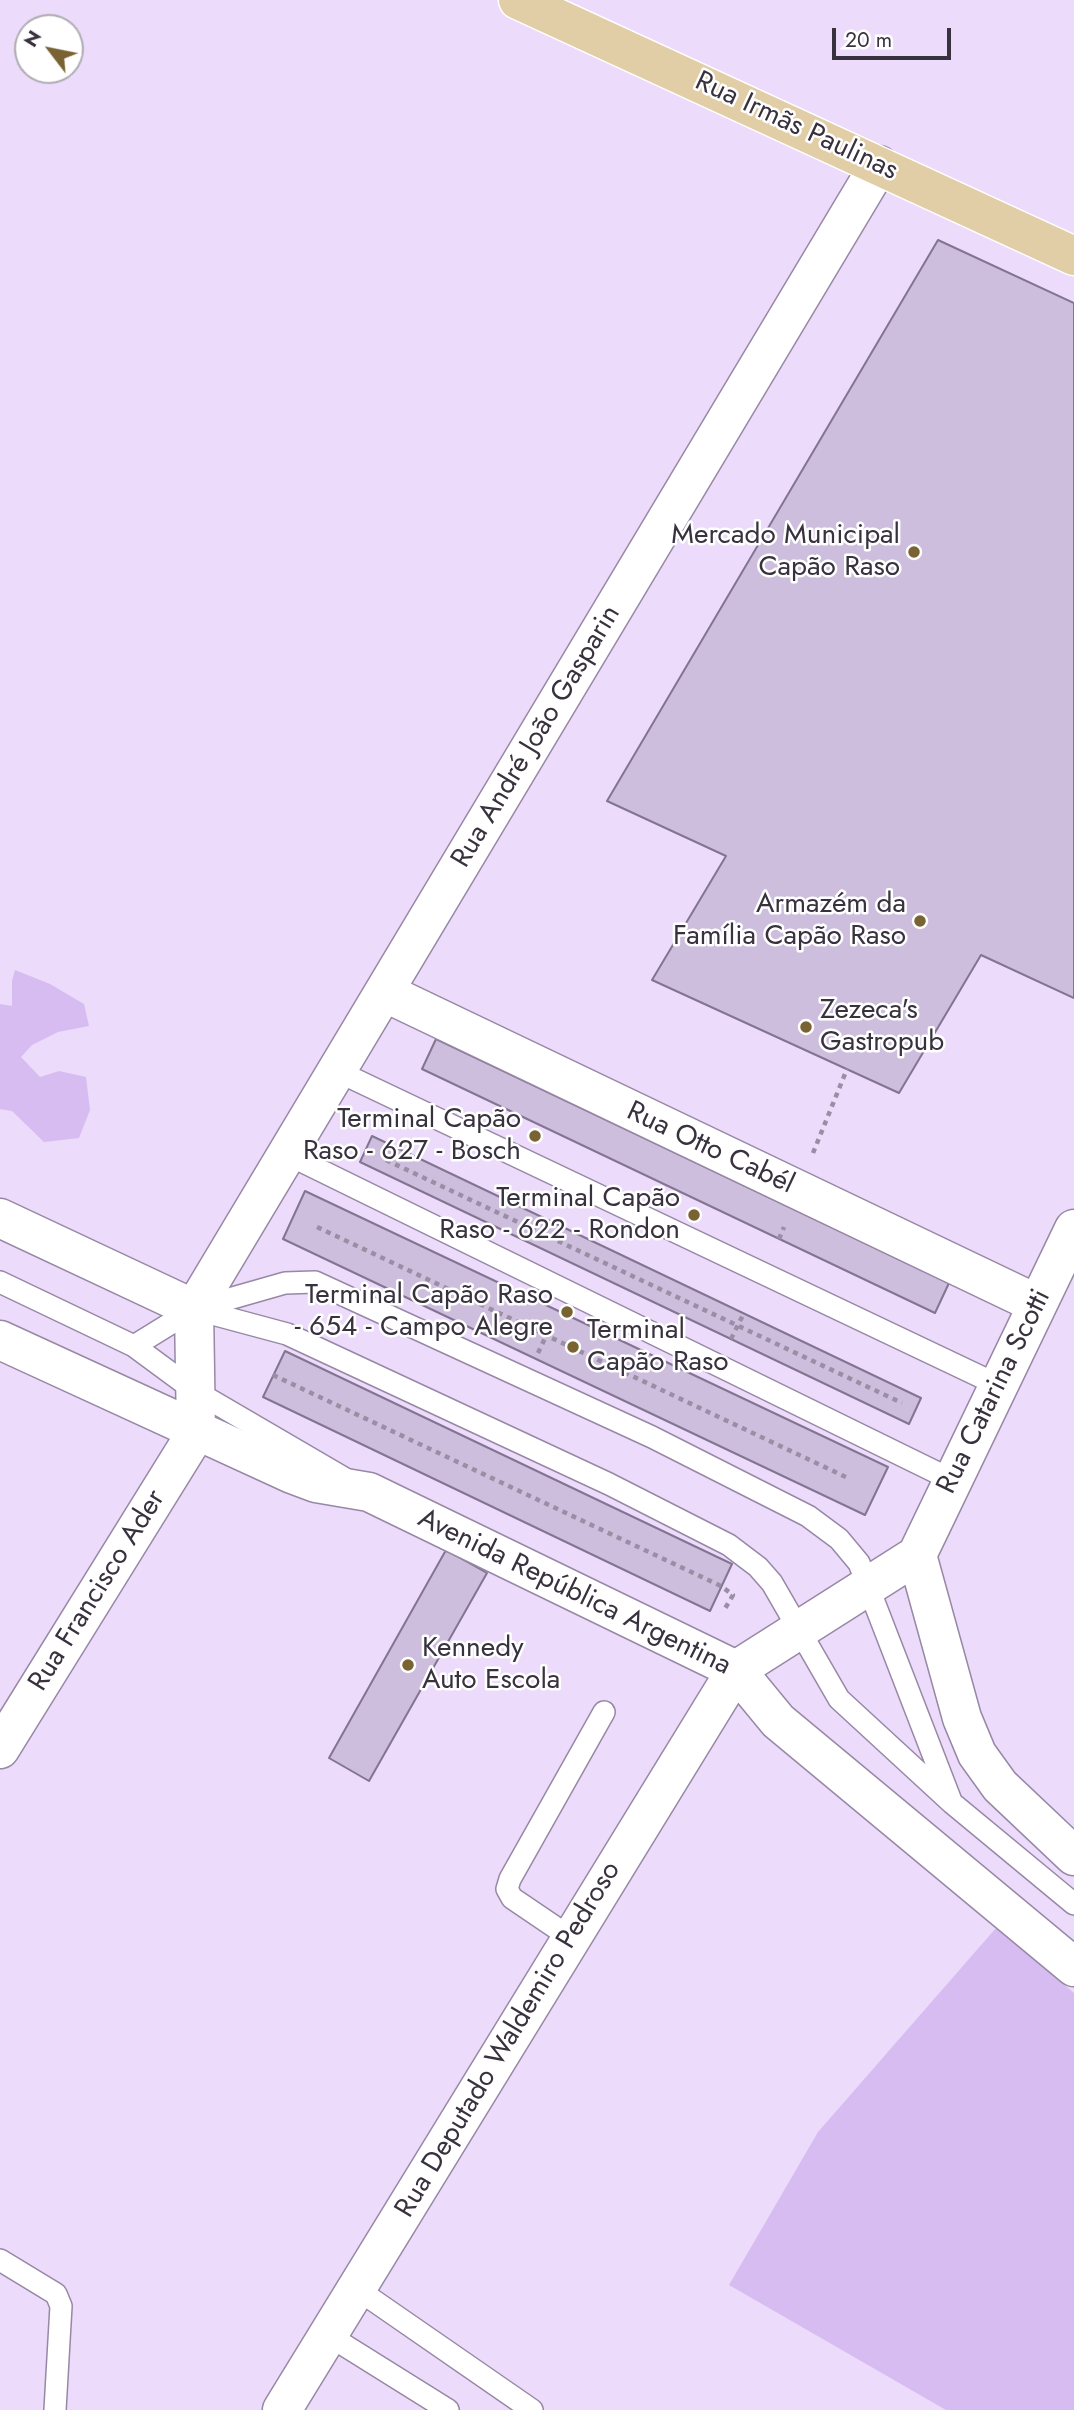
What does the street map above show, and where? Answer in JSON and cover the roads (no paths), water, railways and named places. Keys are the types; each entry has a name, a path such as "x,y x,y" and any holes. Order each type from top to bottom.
{"main road":[{"name":"Rua Irmãs Paulinas","path":"517,0 1074,256"}],"street":[{"name":"Rua André João Gasparin","path":"194,1309 879,165"},
{"name":"Rua Otto Cabél","path":"384,992 1037,1304"},
{"path":"0,1218 194,1309 195,1433"},
{"name":"Rua Catarina Scotti","path":"917,1555 1074,1229"},
{"name":"Avenida República Argentina","path":"0,1340 195,1433 292,1474 316,1483 369,1492 736,1670 778,1721 1074,1967"},
{"name":"Rua Francisco Ader","path":"0,1749 195,1433"},
{"path":"736,1670 917,1555 962,1718 977,1754 1000,1786 1074,1856"},
{"name":"Rua Deputado Waldemiro Pedroso","path":"282,2410 736,1670"}],"lane":[{"path":"337,1071 998,1385"},
{"path":"286,1154 952,1480"},
{"path":"0,1282 134,1346 195,1391 369,1492"},
{"path":"134,1346 194,1309 285,1283 315,1282 652,1437 808,1516 839,1539 859,1563 870,1585 952,1802"},
{"path":"194,1309 287,1334 609,1484 729,1545 758,1567 772,1583 839,1699 866,1727 1074,1905"},
{"path":"571,1938 512,1898 507,1889 510,1879 604,1712"},
{"path":"0,2260 56,2294 61,2306 55,2410"},
{"path":"357,2289 532,2410"},
{"path":"328,2335 448,2410"}],"place":[{"name":"Mercado Municipal Capão Raso","path":"914,552"},
{"name":"Armazém da Família Capão Raso","path":"920,921"},
{"name":"Zezeca's Gastropub","path":"806,1027"},
{"name":"Terminal Capão Raso - 627 - Bosch","path":"535,1136"},
{"name":"Terminal Capão Raso - 622 - Rondon","path":"694,1215"},
{"name":"Terminal Capão Raso - 654 - Campo Alegre","path":"567,1312"},
{"name":"Terminal Capão Raso","path":"573,1347"},
{"name":"Kennedy Auto Escola","path":"408,1665"}]}
